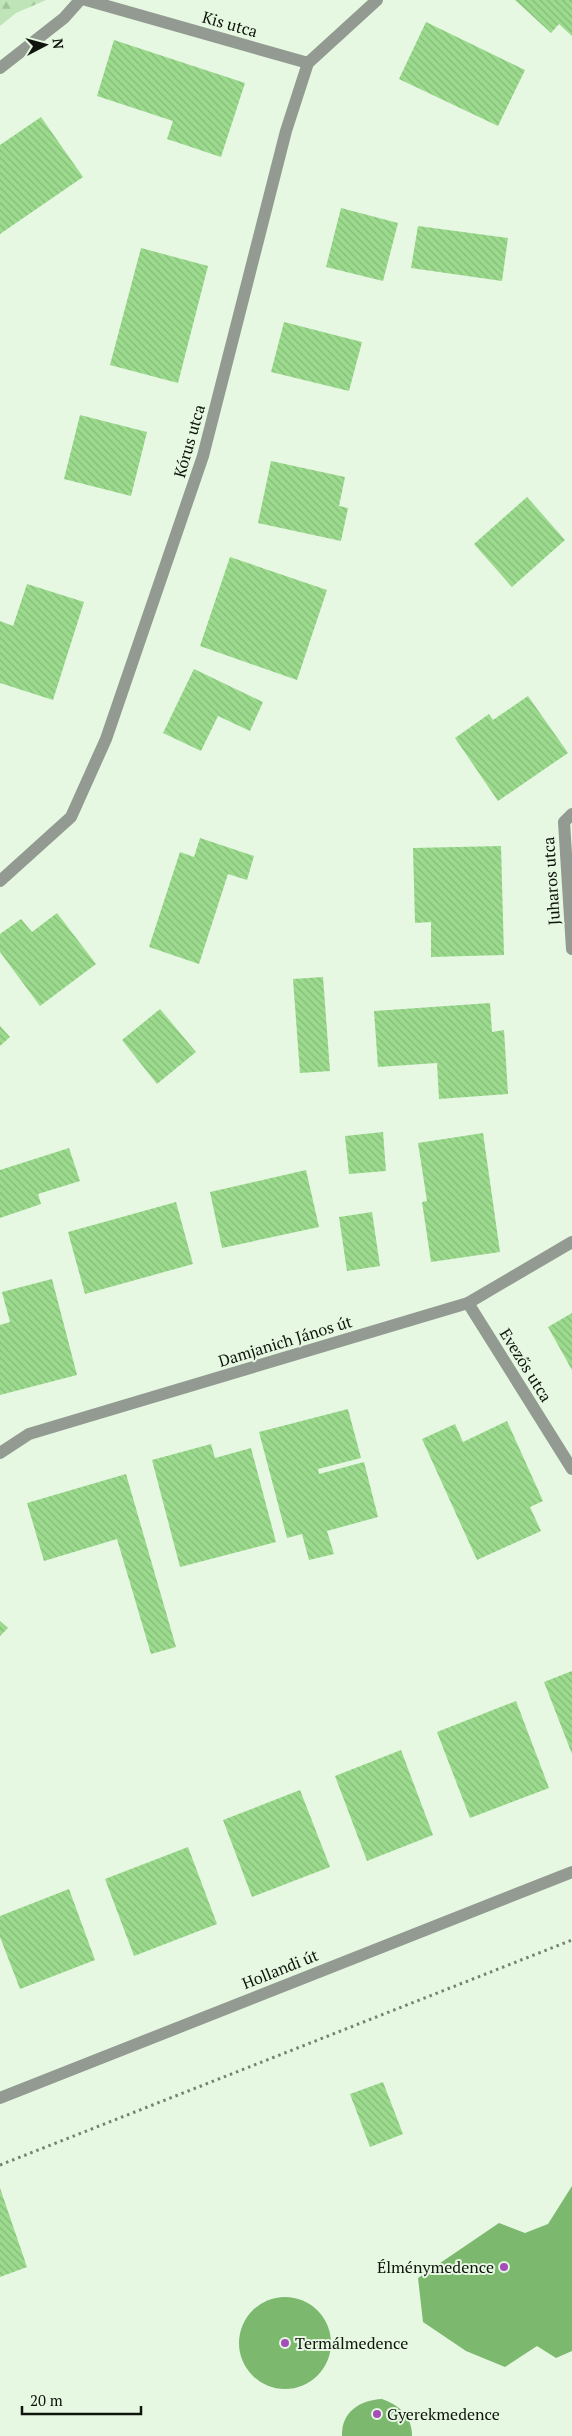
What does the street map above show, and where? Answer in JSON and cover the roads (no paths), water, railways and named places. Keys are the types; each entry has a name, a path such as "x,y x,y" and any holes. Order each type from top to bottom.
{"street":[{"path":"0,68 64,18 80,0"},
{"name":"Kis utca","path":"86,0 308,63"},
{"name":"Kórus utca","path":"0,881 70,818 106,739 203,456 286,131 308,63 377,0"},
{"name":"Juharos utca","path":"572,814 564,822 572,949"},
{"name":"Damjanich János út","path":"0,1454 29,1434 468,1303 572,1242"},
{"name":"Evezős utca","path":"468,1303 572,1469"},
{"name":"Hollandi út","path":"0,2098 572,1872"}],"place":[{"name":"Élménymedence","path":"504,2267"},
{"name":"Termálmedence","path":"285,2343"},
{"name":"Gyerekmedence","path":"377,2414"}]}
